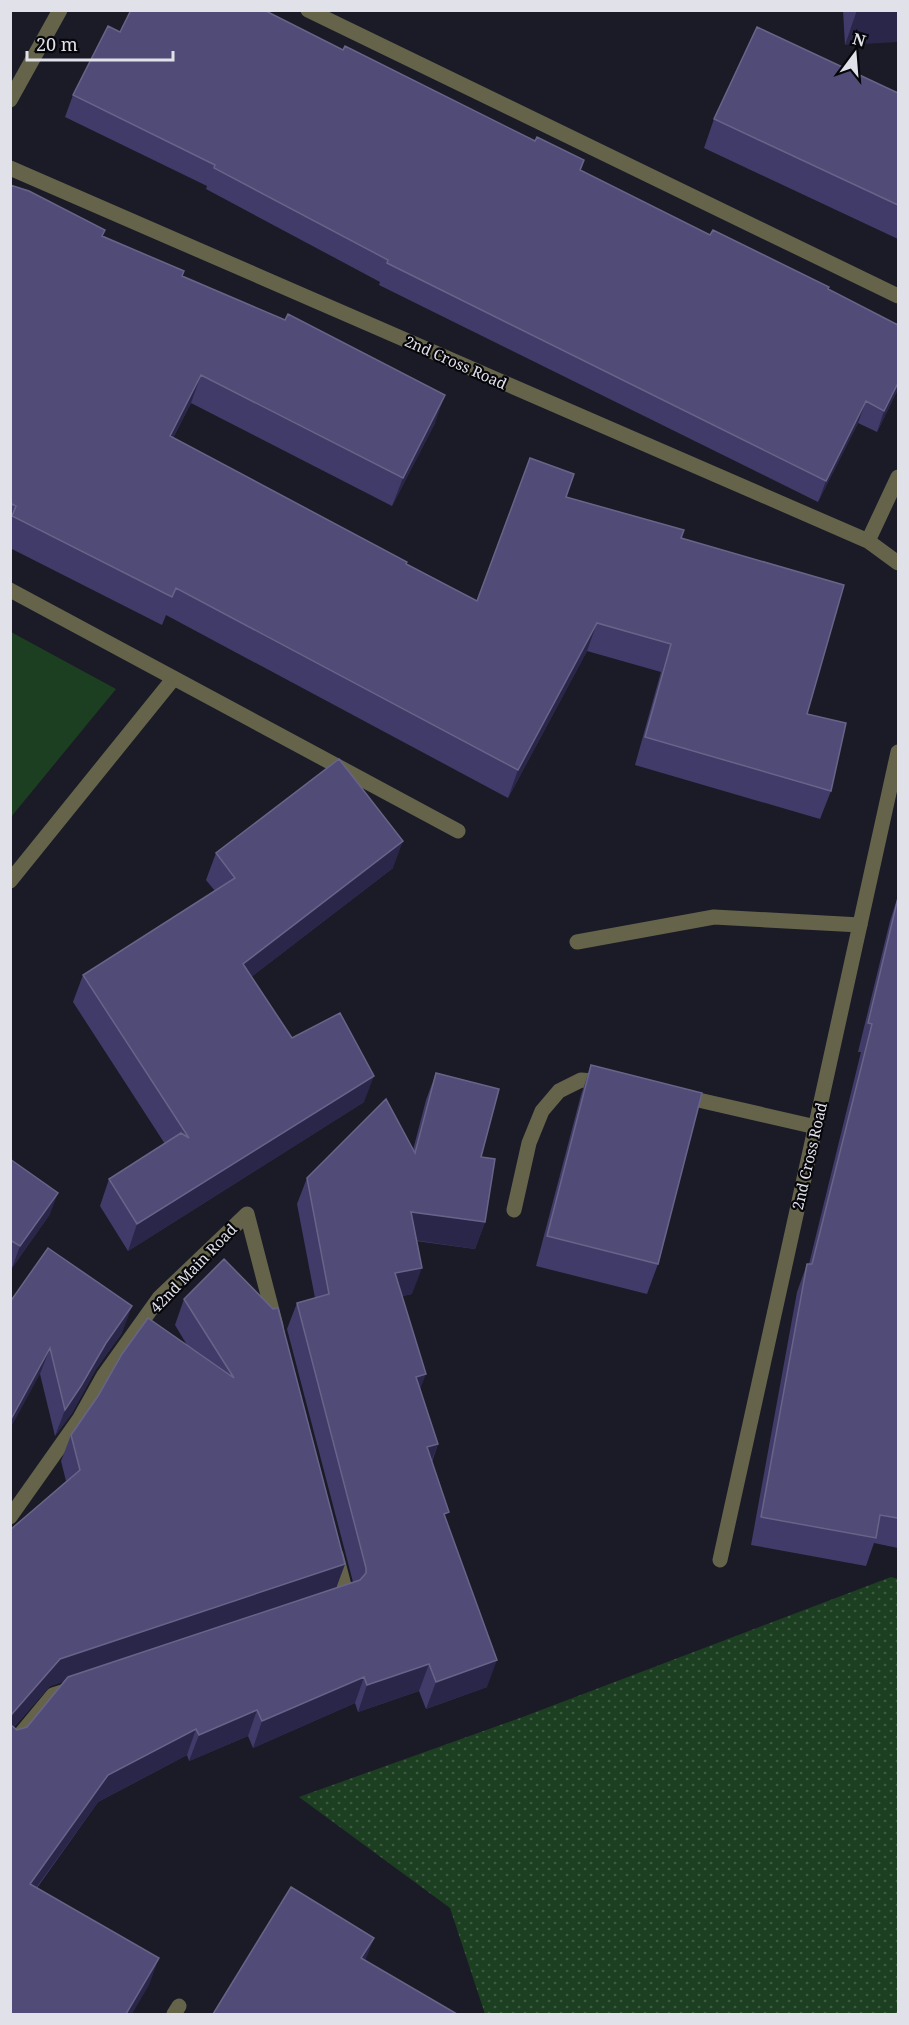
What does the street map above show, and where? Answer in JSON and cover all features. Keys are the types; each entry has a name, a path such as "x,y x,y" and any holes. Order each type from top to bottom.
{"street":[{"path":"10,100 60,10"},
{"path":"308,10 898,296"},
{"name":"2nd Cross Road","path":"10,168 868,541 898,563"},
{"path":"868,541 898,477"},
{"path":"10,590 458,831"},
{"path":"10,882 174,678"},
{"name":"2nd Cross Road","path":"720,1560 898,752"},
{"path":"578,942 714,917 860,925"},
{"path":"514,1210 529,1143 542,1111 559,1091 580,1080 624,1084"},
{"path":"667,1092 816,1127"},
{"name":"42nd Main Road","path":"10,1517 80,1418 104,1375 159,1298 247,1214 279,1338"},
{"path":"324,1605 347,1597 332,1540"},
{"path":"10,1747 53,1695 87,1684"}],"green space":[{"path":"11,632 116,689 11,817"},
{"path":"891,1577 898,1579 898,2014 485,2014 450,1908 299,1797 520,1718"}],"building":[{"path":"131,10 264,10 343,50 345,46 535,141 537,137 584,160 580,170 710,235 713,230 829,287 828,289 898,325 898,383 884,411 866,401 826,481 387,263 388,260 214,168 215,165 73,95 108,26 120,32"},
{"path":"757,27 898,93 898,205 714,119"},
{"path":"10,185 29,191 105,230 102,236 184,271 182,276 285,320 288,314 445,395 403,478 201,375 170,436 477,601 530,458 574,474 566,497 684,530 681,538 844,585 807,714 846,723 831,791 645,737 671,644 597,623 518,770 176,588 172,597 12,516 16,506 10,503"},
{"path":"339,759 403,841 243,964 292,1038 340,1013 374,1076 137,1224 109,1179 181,1133 189,1138 83,975 235,878 216,853"},
{"path":"898,898 898,1518 880,1515 876,1538 761,1517 807,1264 812,1264 872,1024 868,1023"},
{"path":"591,1065 702,1093 658,1264 547,1236"},
{"path":"436,1073 499,1089 481,1157 495,1159 485,1222 411,1212 422,1268 395,1273 426,1374 416,1377 438,1444 427,1447 449,1512 444,1514 497,1660 436,1682 429,1664 367,1685 364,1677 262,1721 257,1710 199,1735 196,1729 108,1775 30,1884 159,1958 126,2014 10,2014 10,1723 17,1730 27,1727 68,1677 360,1580 366,1573 297,1303 329,1294 307,1178 386,1099 415,1153"},
{"path":"10,1159 58,1193 20,1246 10,1240"},
{"path":"48,1248 132,1306 106,1343 65,1410 50,1348 10,1421 10,1302"},
{"path":"224,1259 273,1309 278,1308 345,1564 60,1659 10,1718 10,1530 80,1470 71,1435 98,1396 122,1354 148,1318 234,1378 184,1299"},
{"path":"291,1887 374,1938 361,1958 457,2014 213,2014"}]}
